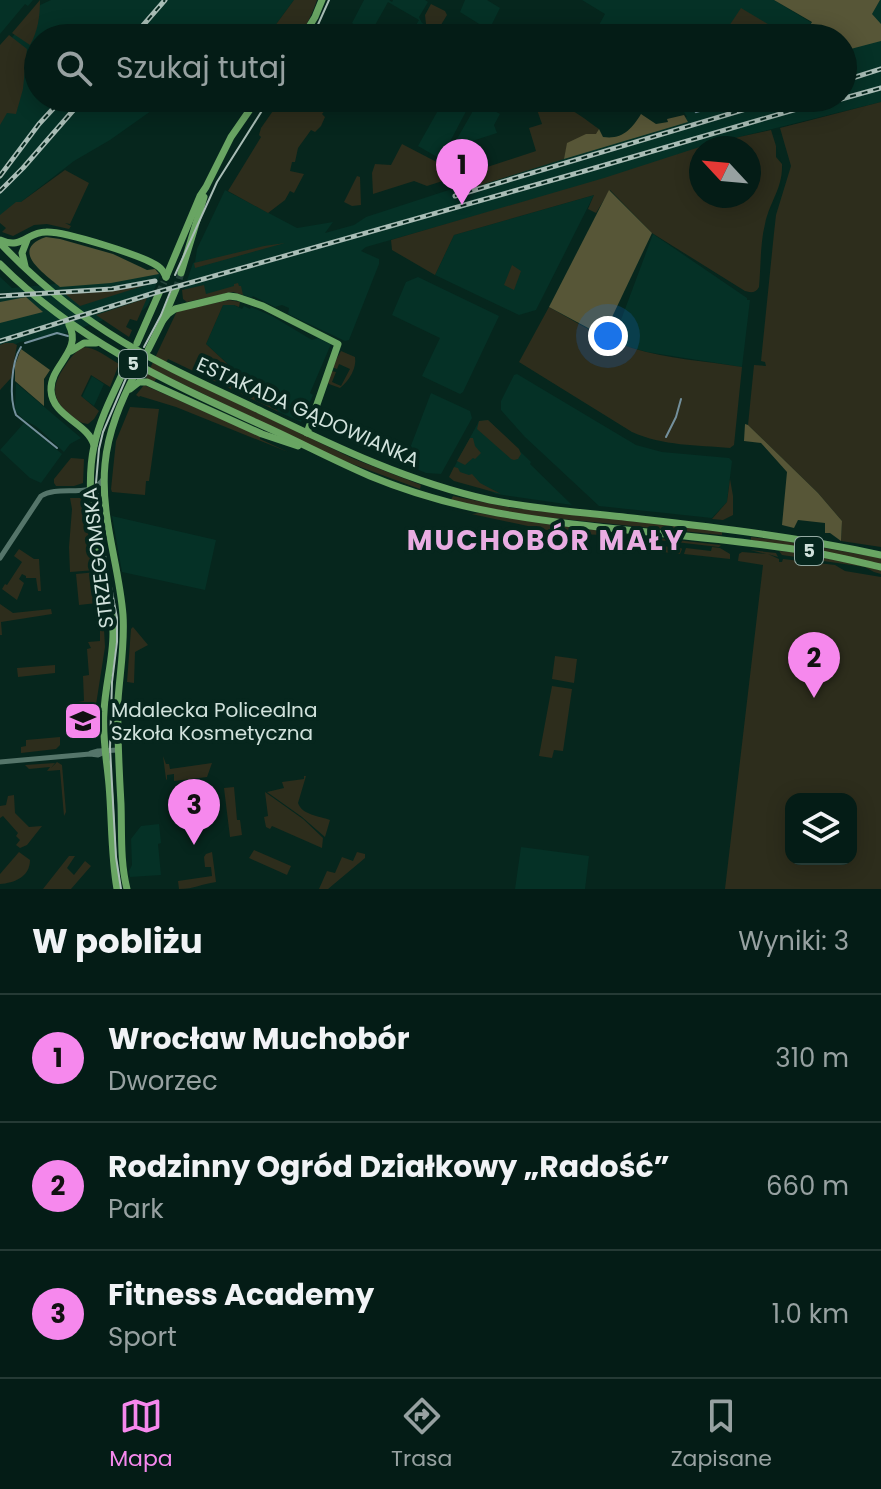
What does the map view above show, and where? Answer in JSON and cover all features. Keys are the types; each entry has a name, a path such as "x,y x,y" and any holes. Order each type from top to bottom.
{"main road":[{"path":"311,24 322,0"},
{"path":"0,242 16,244 39,233 50,232 138,256 158,266 165,280 194,209 231,137 248,112"},
{"path":"181,273 206,187"},
{"path":"29,271 22,253 30,237"},
{"name":"ESTAKADA GĄDOWIANKA","path":"0,242 72,308 124,343 307,433 393,471 493,500 813,541 881,555"},
{"path":"158,266 172,263"},
{"name":"ESTAKADA GĄDOWIANKA","path":"0,264 65,320 142,368 311,450 394,485 471,507 523,517 809,551 881,567"},
{"path":"148,350 175,291 178,301 185,306"},
{"path":"137,343 159,293"},
{"path":"163,320 172,310 229,296 237,297 263,306 338,344 307,433"},
{"path":"65,320 73,336 72,345 55,373 51,390 55,405 90,436 94,446"},
{"path":"67,356 84,343 100,344"},
{"name":"STRZEGOMSKA","path":"117,889 112,858 104,711 112,618 92,513 91,471 94,446 104,413 126,366"},
{"name":"STRZEGOMSKA","path":"127,889 122,856 118,750 123,614 107,526 104,477 115,418 136,372"},
{"path":"127,392 136,383 144,381 264,435 311,450"},
{"path":"76,423 92,425 104,413"}],"street":[{"path":"73,490 85,484 91,471"},
{"path":"0,558 41,496 50,491 91,489 98,486 104,477"},
{"path":"0,762 98,755 118,750"}],"shaded area":[{"path":"0,0 33,0 28,6 25,4 0,34"},
{"path":"40,0 38,24 24,24 24,41 12,33"},
{"path":"51,0 294,0 276,24 24,24 24,112 150,112 74,161 21,202 0,223 0,52 38,6"},
{"path":"294,0 317,0 307,24 276,24"},
{"path":"364,0 428,2 419,17 424,24 417,24 419,20 388,2 376,24 352,23"},
{"path":"465,0 487,0 500,8 492,24 479,24 460,12"},
{"path":"582,0 774,0 812,23 600,24 605,14"},
{"path":"774,0 880,0 872,14 881,24 881,41 857,47 857,24 812,22"},
{"path":"881,0 881,102 857,108 857,36"},
{"path":"431,4 447,15 442,24 426,24 425,15"},
{"path":"741,8 768,24 730,24"},
{"path":"9,35 24,47 24,79 16,114 7,113 0,125 0,45"},
{"path":"881,102 881,547 841,541 842,521 818,493 748,425 754,365 766,366 761,361 776,215 791,166 780,128 842,112 857,112 857,108"},
{"path":"272,112 324,112 325,117 315,132 311,130 298,148 295,162 292,162 290,171 304,174 294,193 290,191 285,200 268,213 228,191 261,137 261,128"},
{"path":"437,112 466,112 439,158 418,146"},
{"path":"472,112 500,114 494,125 497,133 460,145 457,139"},
{"path":"538,112 574,112 599,129 597,134 568,143 564,159 468,189 463,187 466,174 536,151 529,128 542,124"},
{"path":"684,112 840,112 743,136 689,136 689,152 366,247 361,251 379,259 379,264 349,340 345,341 288,314 289,308 282,305 275,307 234,291 188,301 184,289 197,249 225,190 297,228 333,222 325,233 580,147 687,117"},
{"path":"641,114 656,124 684,115 688,122 564,159 567,143 586,134 596,134 599,129 603,137 621,135"},
{"path":"771,130 776,157 782,164 780,180 765,224 759,287 755,291 745,291 652,233 610,190 596,213 588,209 594,195 454,235 435,275 392,250 391,240 689,150 689,208 761,208 761,136 744,136"},
{"path":"402,144 458,176 427,186 414,181 373,194 375,164 391,165"},
{"path":"65,170 89,183 70,224 65,223 71,226 69,229 47,224 34,225 13,236 2,232 6,228 0,223 0,215"},
{"path":"357,176 360,177 361,205 352,206 344,202"},
{"path":"609,190 652,233 603,336 549,307"},
{"path":"594,195 536,310 519,315 435,275 454,235"},
{"path":"653,234 750,300 742,367 647,352 607,337 612,326 618,328"},
{"path":"46,237 113,254 147,270 155,269 159,274 111,283 60,287 39,269 30,255 30,248 35,242"},
{"path":"285,243 195,268 194,263"},
{"path":"512,265 521,271 514,290 504,285"},
{"path":"159,272 160,275 143,310 123,313 67,333 20,342 0,352 0,277 12,288"},
{"path":"418,277 499,316 460,394 422,376 440,338 392,315 406,282"},
{"path":"238,283 243,295 233,292 187,302 183,299 182,290 204,285 206,294"},
{"path":"146,285 80,306 64,293 100,292"},
{"path":"26,297 43,312 0,323 0,302"},
{"path":"147,298 137,321 130,319 126,327 132,330 129,337 96,315"},
{"path":"229,300 240,302 239,307 223,305 206,344 279,412 168,359 163,368 354,459 421,485 420,489 336,458 160,373 154,382 147,379 177,311"},
{"path":"223,305 242,309 244,306 251,307 312,340 318,338 331,344 301,422 279,412 206,344"},
{"path":"549,307 600,335 632,348 742,367 734,445 730,448 693,445 644,437 519,362"},
{"path":"0,345 17,345 11,378 0,390"},
{"path":"82,347 97,351 119,364 110,387 91,375 81,396 99,411 88,424 64,409 55,392 60,373"},
{"path":"21,349 50,370 44,379 44,406 15,381 15,365"},
{"path":"341,351 355,357 355,366 340,388 327,381 331,371 336,372 332,382 341,386 350,369 339,364 337,369 332,367"},
{"path":"517,374 636,445 662,452 729,458 732,461 727,502 712,518 599,506 525,437 501,410 501,401"},
{"path":"92,376 104,384 94,406 82,397"},
{"path":"16,383 81,438 64,452 37,427 23,419 15,410"},
{"path":"144,385 260,436 260,439 288,452 176,407 139,397 136,395"},
{"path":"431,393 470,411 472,418 441,474 426,473 404,464"},
{"path":"130,407 159,409 145,495 112,492 111,489 116,441"},
{"path":"488,420 572,505 496,494 451,473 479,421"},
{"path":"488,420 519,449 521,454 518,459 511,459 477,429 479,421"},
{"path":"24,423 62,454 41,483 30,478 0,450"},
{"path":"745,424 818,493 842,521 841,541 825,533 825,523 798,520 794,528 782,525 787,472 761,443 744,441"},
{"path":"470,438 473,438 481,453 465,465 457,461"},
{"path":"71,458 84,459 83,483 56,486 54,479"},
{"path":"454,467 460,472 472,474 480,483 501,494 454,481 449,477"},
{"path":"730,479 733,515 723,520 712,519 727,502"},
{"path":"453,496 512,508 722,531 722,535 505,512 451,500"},
{"path":"70,498 83,498 96,570 70,572"},
{"path":"448,509 472,514 628,534 561,533"},
{"path":"112,516 216,540 205,590 122,572"},
{"path":"635,535 721,545 658,540"},
{"path":"751,537 881,558 881,564 751,540"},
{"path":"622,542 682,549 680,554 621,547"},
{"path":"712,547 730,554 730,559 684,554 686,548 711,551"},
{"path":"19,549 39,559 41,591 38,591 36,578 26,578 22,574 19,579 24,583 17,600 2,589 22,562 14,556"},
{"path":"779,551 802,553 881,570 881,574 865,567 782,555"},
{"path":"742,552 776,553 778,557 768,554 779,559 779,562 783,559 835,565 845,571 881,577 881,889 725,889 763,565 738,561"},
{"path":"97,572 106,626 99,628 97,603 79,605 76,574"},
{"path":"0,604 13,613 51,609 52,614 1,622 0,635"},
{"path":"133,627 148,645 135,652 134,683 127,682"},
{"path":"104,629 105,647 95,711 76,713 75,709 71,709 72,703 84,701 83,676 89,675 87,649 91,648 88,642 100,641 100,630"},
{"path":"555,656 577,659 574,683 552,679"},
{"path":"55,665 55,673 18,677 17,668"},
{"path":"552,686 572,689 563,751 554,750 552,758 539,756"},
{"path":"60,737 60,745 56,749 21,753 26,740"},
{"path":"163,756 170,769 212,763 207,777 174,781 174,774 167,775 167,780"},
{"path":"57,762 62,765 64,816 60,770 47,771 50,767 29,769 25,765 55,763 51,768"},
{"path":"306,776 298,803 307,813 330,820 325,837 267,792 284,788 282,782 304,779"},
{"path":"234,787 237,820 240,820 242,835 230,837 224,788"},
{"path":"265,792 303,819 323,838 322,848 272,826 270,829 266,827"},
{"path":"14,795 15,813 29,827 42,826 27,845 20,848 16,845 20,840 16,836 18,833 3,816 0,818 0,806 6,805 8,796"},
{"path":"159,824 161,875 130,877 131,839 141,826"},
{"path":"521,847 589,856 585,889 515,889"},
{"path":"254,850 291,866 287,875 249,858"},
{"path":"19,852 30,860 27,871 16,880 0,884 0,874"},
{"path":"212,852 216,882 179,889 178,881 212,876 211,867 205,867 204,857"},
{"path":"357,852 365,854 365,858 328,889 319,889 327,871 335,873 342,857 353,861"},
{"path":"69,856 75,856 67,868 74,875 85,861 91,866 71,889 43,889"}],"waterway":[{"path":"25,343 57,333 68,336"},
{"path":"21,347 12,381 16,415 57,448"},
{"path":"666,437 681,399"}],"tunnel":[{"path":"176,289 181,273"},
{"path":"159,293 164,282"}],"tram line":[{"path":"318,24 329,0"},
{"path":"175,275 217,182 261,112"},
{"path":"144,347 171,290"},
{"path":"121,889 116,857 110,748 117,618 103,545 96,483 103,432 130,369"}],"railway":[{"path":"144,24 165,0"},
{"path":"857,77 881,69"},
{"path":"857,95 881,88"},
{"path":"0,176 50,112"},
{"path":"0,191 72,112"},
{"path":"455,196 736,112"},
{"path":"0,341 154,293 787,112"},
{"path":"0,296 112,289 155,281"}],"place":[{"name":"Wrocław Muchobór","path":"462,205"},
{"name":"Rodzinny Ogród Działkowy „Radość”","path":"814,698"},
{"name":"Mdalecka Policealna Szkoła Kosmetyczna","path":"83,721"},
{"name":"Fitness Academy","path":"194,845"}],"district":[{"name":"MUCHOBÓR MAŁY","path":"546,540"}]}
